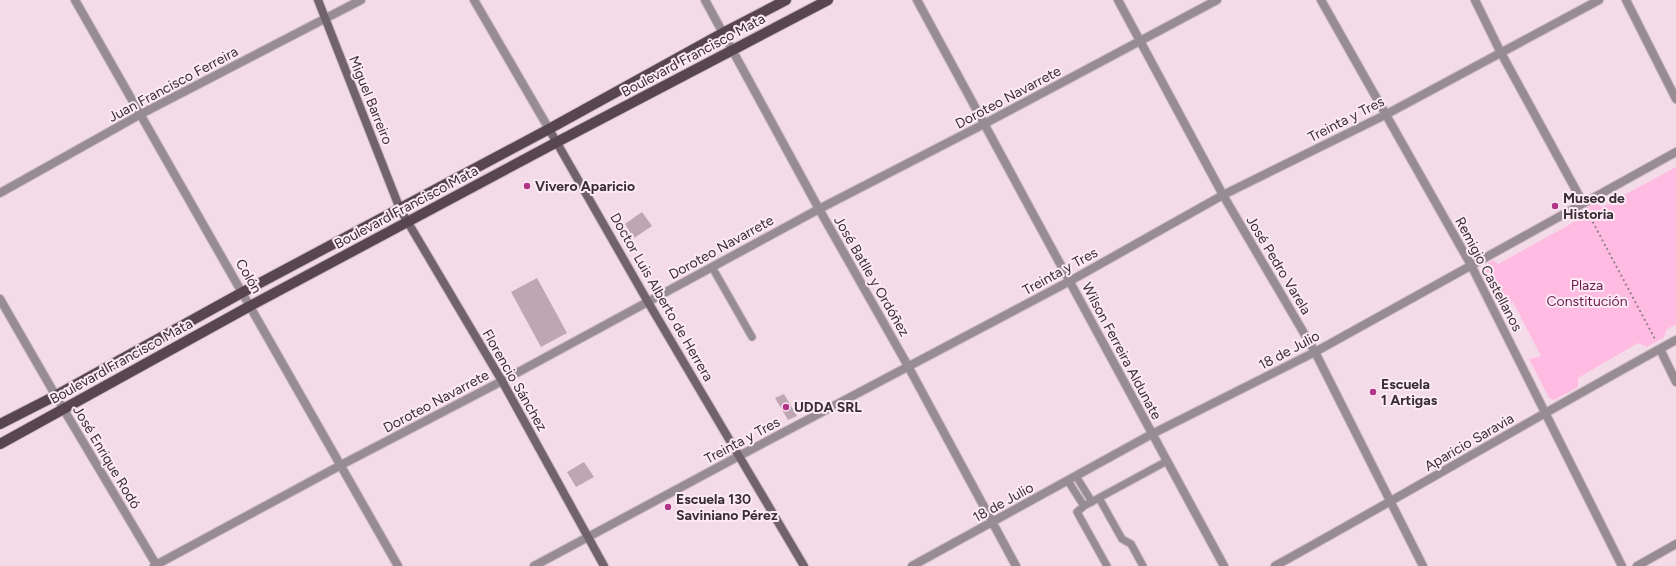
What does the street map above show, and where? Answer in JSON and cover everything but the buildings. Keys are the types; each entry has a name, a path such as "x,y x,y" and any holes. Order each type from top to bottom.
{"main road":[{"name":"Boulevard Francisco Mata","path":"0,424 55,396 243,292 549,129 786,0"},
{"name":"Boulevard Francisco Mata","path":"0,444 250,306 557,142 828,0"}],"street":[{"name":"Colón","path":"75,0 398,566"},
{"name":"Miguel Barreiro","path":"318,0 324,19 400,209"},
{"name":"Juan Francisco Ferreira","path":"0,193 141,114 361,0"},
{"name":"Doctor Luis Alberto de Herrera","path":"474,0 648,302 804,566"},
{"name":"José Batlle y Ordóñez","path":"705,0 819,209 908,366 1016,566"},
{"name":"Wilson Ferreira Aldunate","path":"917,0 1224,566"},
{"name":"José Pedro Varela","path":"1118,0 1223,195 1315,352 1423,566"},
{"name":"Doroteo Navarrete","path":"156,566 341,465 502,381 819,209 1141,42 1217,0"},
{"name":"Remigio Castellanos","path":"1321,0 1471,265 1622,566"},
{"path":"1475,0 1500,52 1583,203"},
{"name":"Treinta y Tres","path":"534,566 1070,281 1223,195 1385,115 1599,0"},
{"path":"1626,0 1676,99"},
{"name":"18 de Julio","path":"912,566 1152,434 1315,352 1676,152"},
{"name":"Florencio Sánchez","path":"400,209 502,381 604,566"},
{"name":"José Enrique Rodó","path":"0,299 55,396 156,566"},
{"name":"Aparicio Saravia","path":"1275,566 1676,340"},
{"path":"1660,349 1676,382"},
{"path":"1637,566 1676,544"}],"lane":[{"path":"712,267 752,337"},
{"path":"1104,565 1077,512 1084,506 1167,461"},
{"path":"1076,476 1092,502"},
{"path":"1068,481 1084,506"},
{"path":"1099,498 1122,539 1130,544 1143,566"}],"path":[{"path":"1583,203 1660,349"}],"green space":[{"name":"Plaza Constitución","path":"1676,167 1676,324 1666,330 1664,337 1647,347 1638,343 1578,378 1578,387 1554,400 1549,398 1529,359 1541,356 1513,302 1502,304 1486,272 1486,265 1493,260 1498,264 1576,221 1576,213 1595,203 1602,207"}],"place":[{"name":"Vivero Aparicio","path":"527,186"},
{"name":"Museo de Historia","path":"1555,206"},
{"name":"Escuela 1 Artigas","path":"1373,392"},
{"name":"UDDA SRL","path":"786,407"},
{"name":"Escuela 130 Saviniano Pérez","path":"668,507"}]}
